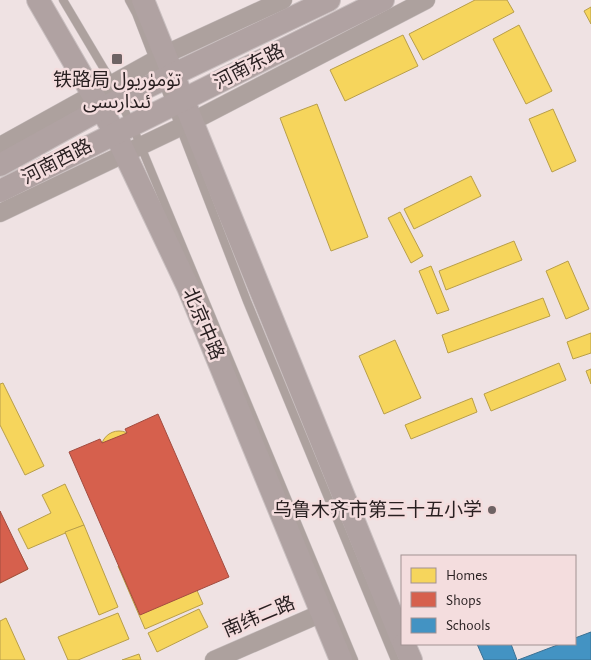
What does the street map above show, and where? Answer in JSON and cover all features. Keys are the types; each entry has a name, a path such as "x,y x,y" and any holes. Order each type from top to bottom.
{"main road":[{"name":"北京中路","path":"38,0 106,96 124,129 341,660"},
{"path":"143,0 164,67 186,124 401,638"},
{"name":"河南东路","path":"106,96 164,67 329,0"},
{"name":"河南东路","path":"124,129 383,0"},
{"name":"河南西路","path":"0,165 106,96"},
{"name":"河南西路","path":"0,190 124,129"},
{"path":"404,645 410,660"}],"street":[{"path":"164,67 283,0"},
{"path":"0,213 186,124 426,0"},
{"path":"0,146 106,96"},
{"name":"南纬二路","path":"214,660 322,613"}],"lane":[{"path":"64,0 106,96"},
{"path":"129,0 164,67"},
{"path":"186,124 247,301 395,660"},
{"path":"133,150 354,660"}],"building: Homes":[{"path":"475,0 507,0 514,12 423,60 409,34"},
{"path":"591,7 591,24 584,11"},
{"path":"519,25 552,91 526,104 493,39"},
{"path":"403,35 418,66 345,101 330,70"},
{"path":"317,104 368,237 331,251 280,118"},
{"path":"553,109 576,161 552,172 529,119"},
{"path":"471,176 481,196 414,229 404,209"},
{"path":"400,212 423,256 411,263 388,218"},
{"path":"514,241 522,260 446,290 439,271"},
{"path":"568,261 589,309 566,319 546,271"},
{"path":"431,266 449,310 437,314 419,271"},
{"path":"543,298 550,316 448,353 442,335"},
{"path":"591,333 591,353 573,359 567,342"},
{"path":"395,340 421,398 384,414 359,356"},
{"path":"559,363 566,380 491,411 484,394"},
{"path":"591,369 591,384 586,371"},
{"path":"3,383 44,466 25,475 0,425 0,384"},
{"path":"472,398 477,412 411,439 405,425"},
{"path":"119,431 132,436 137,449 132,462 119,467 106,462 101,449 106,436"},
{"path":"65,484 84,525 28,549 18,529 51,513 42,495"},
{"path":"84,525 118,607 99,615 65,532"},
{"path":"175,541 203,604 145,629 118,566"},
{"path":"20,553 28,569 0,583 0,563"},
{"path":"199,609 208,627 157,652 148,633"},
{"path":"118,613 129,639 78,660 68,660 58,637"},
{"path":"6,618 25,660 0,660 0,621"},
{"path":"139,654 141,660 122,660"}],"building: Shops":[{"path":"158,414 229,577 140,615 69,452 100,439 102,443 127,433 125,429"},
{"path":"0,511 28,569 0,583"}],"building: Schools":[{"path":"591,632 591,660 518,660 557,645 576,645 576,638"},
{"path":"477,645 511,645 517,660 484,660"}],"place":[{"name":"铁路局 تۆمۈريول ئىدارىسى","path":"117,59"},
{"name":"乌鲁木齐市第三十五小学","path":"492,510"}]}
